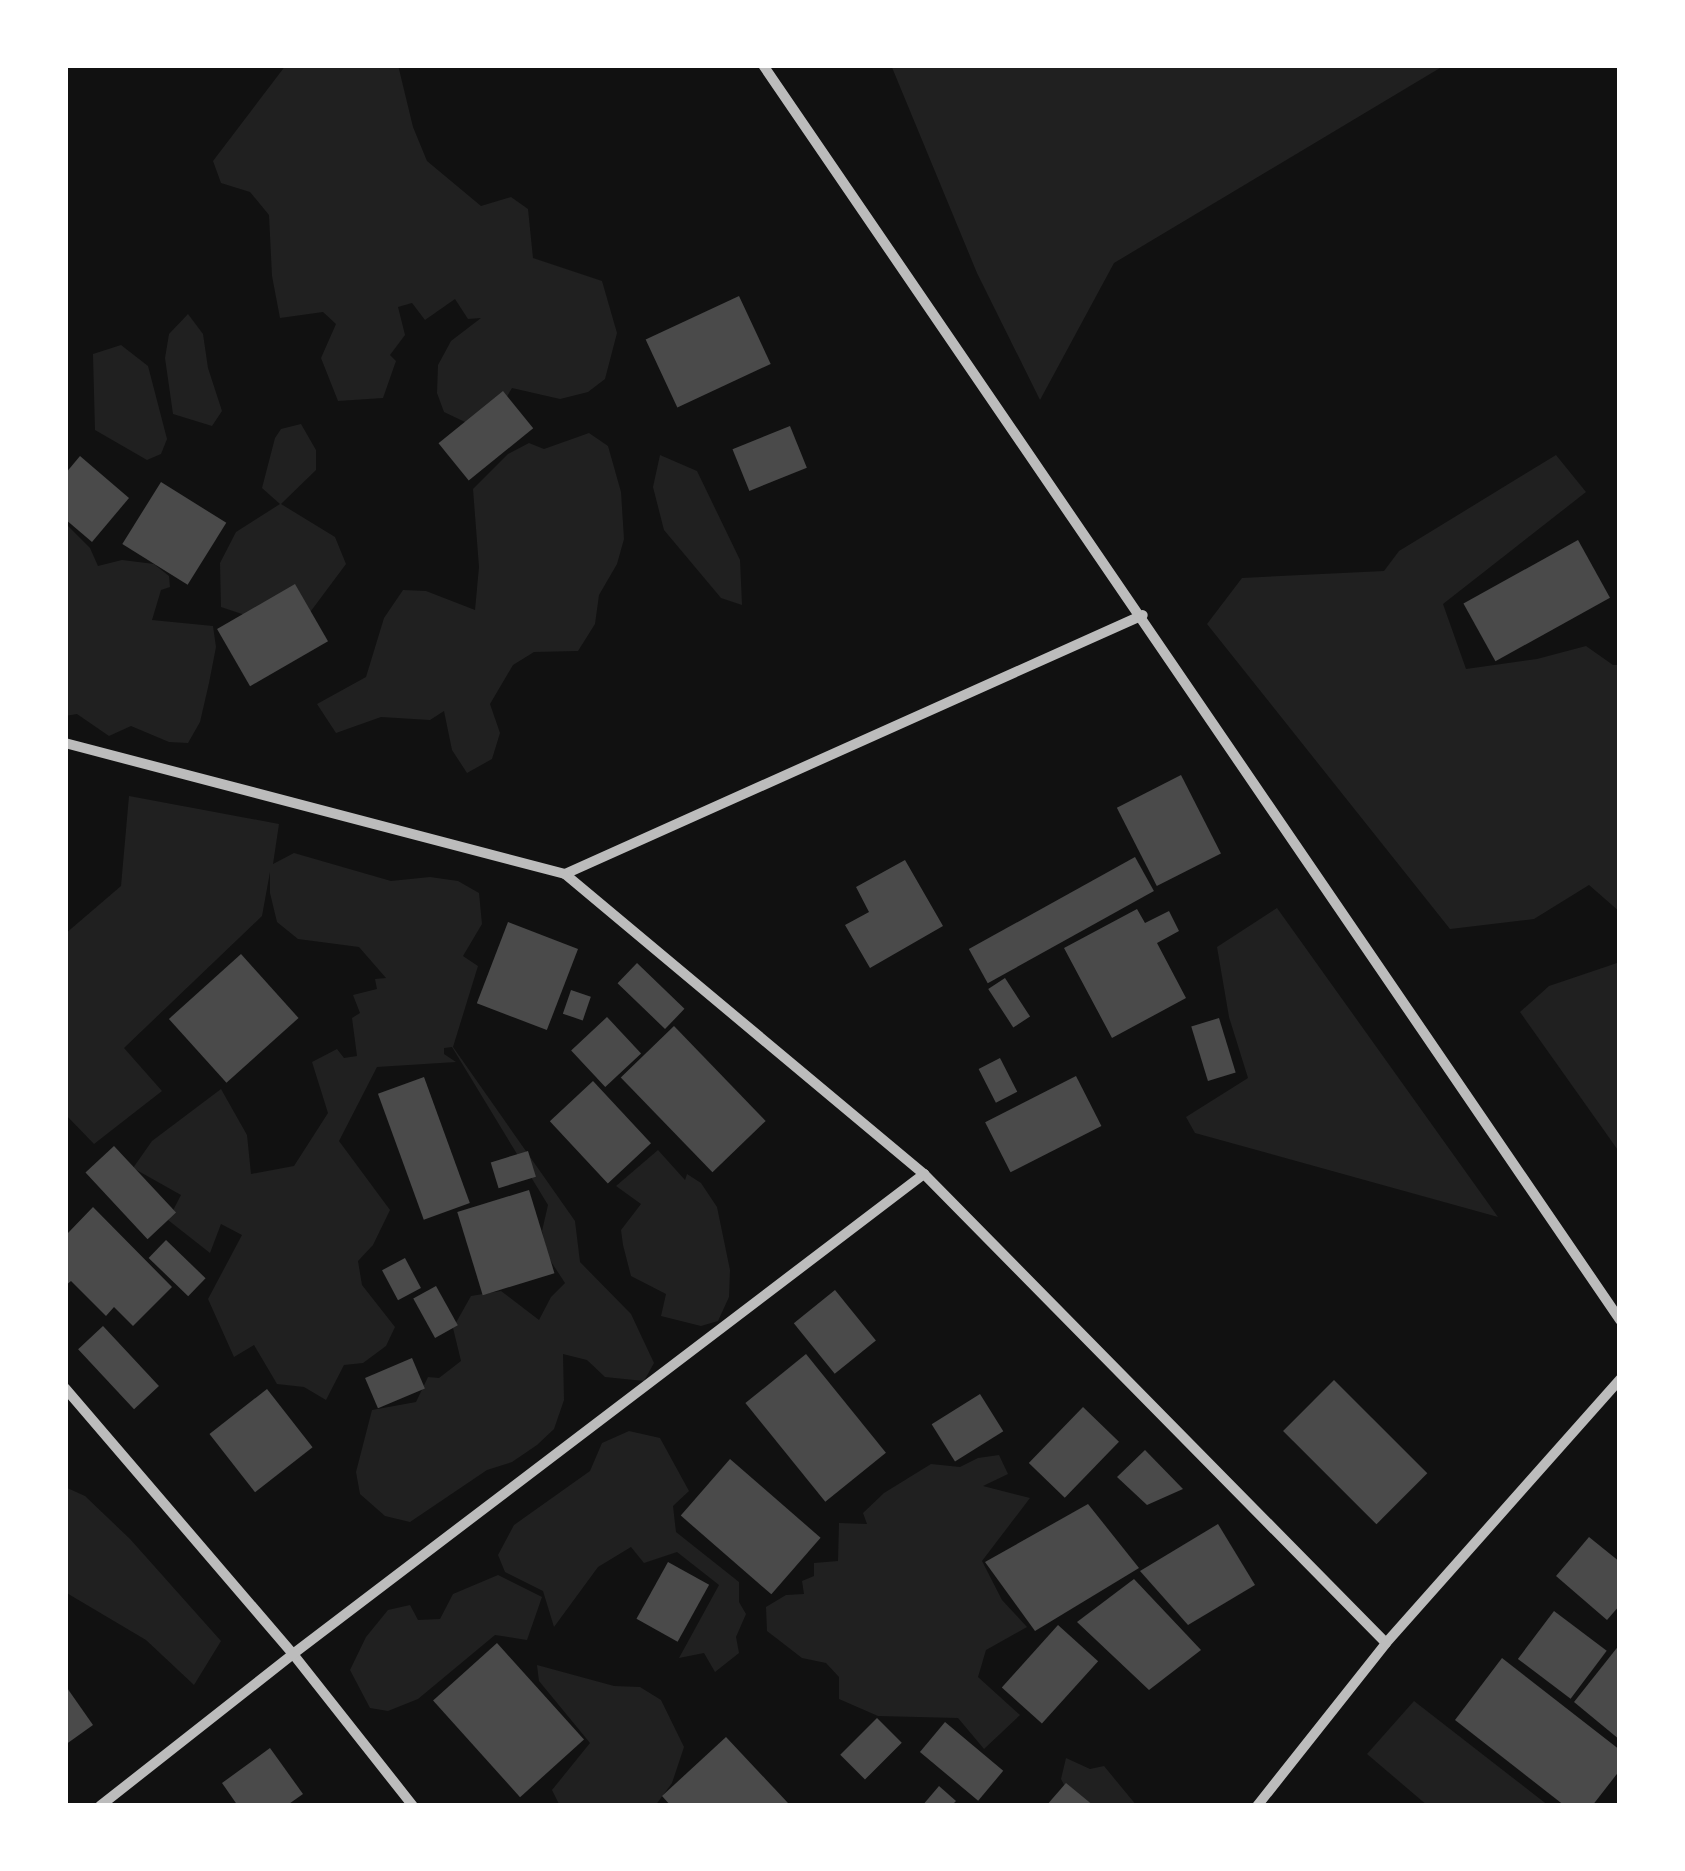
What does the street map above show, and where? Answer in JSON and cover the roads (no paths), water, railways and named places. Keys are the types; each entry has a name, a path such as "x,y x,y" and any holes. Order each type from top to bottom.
{"street":[{"path":"763,65 1143,615 1620,1320"},
{"path":"566,874 1143,615"},
{"path":"65,743 566,874 924,1174 1386,1643"},
{"path":"100,1806 293,1654 924,1174"},
{"path":"1257,1806 1386,1643 1620,1379"},
{"path":"65,1388 293,1654 414,1806"}]}
